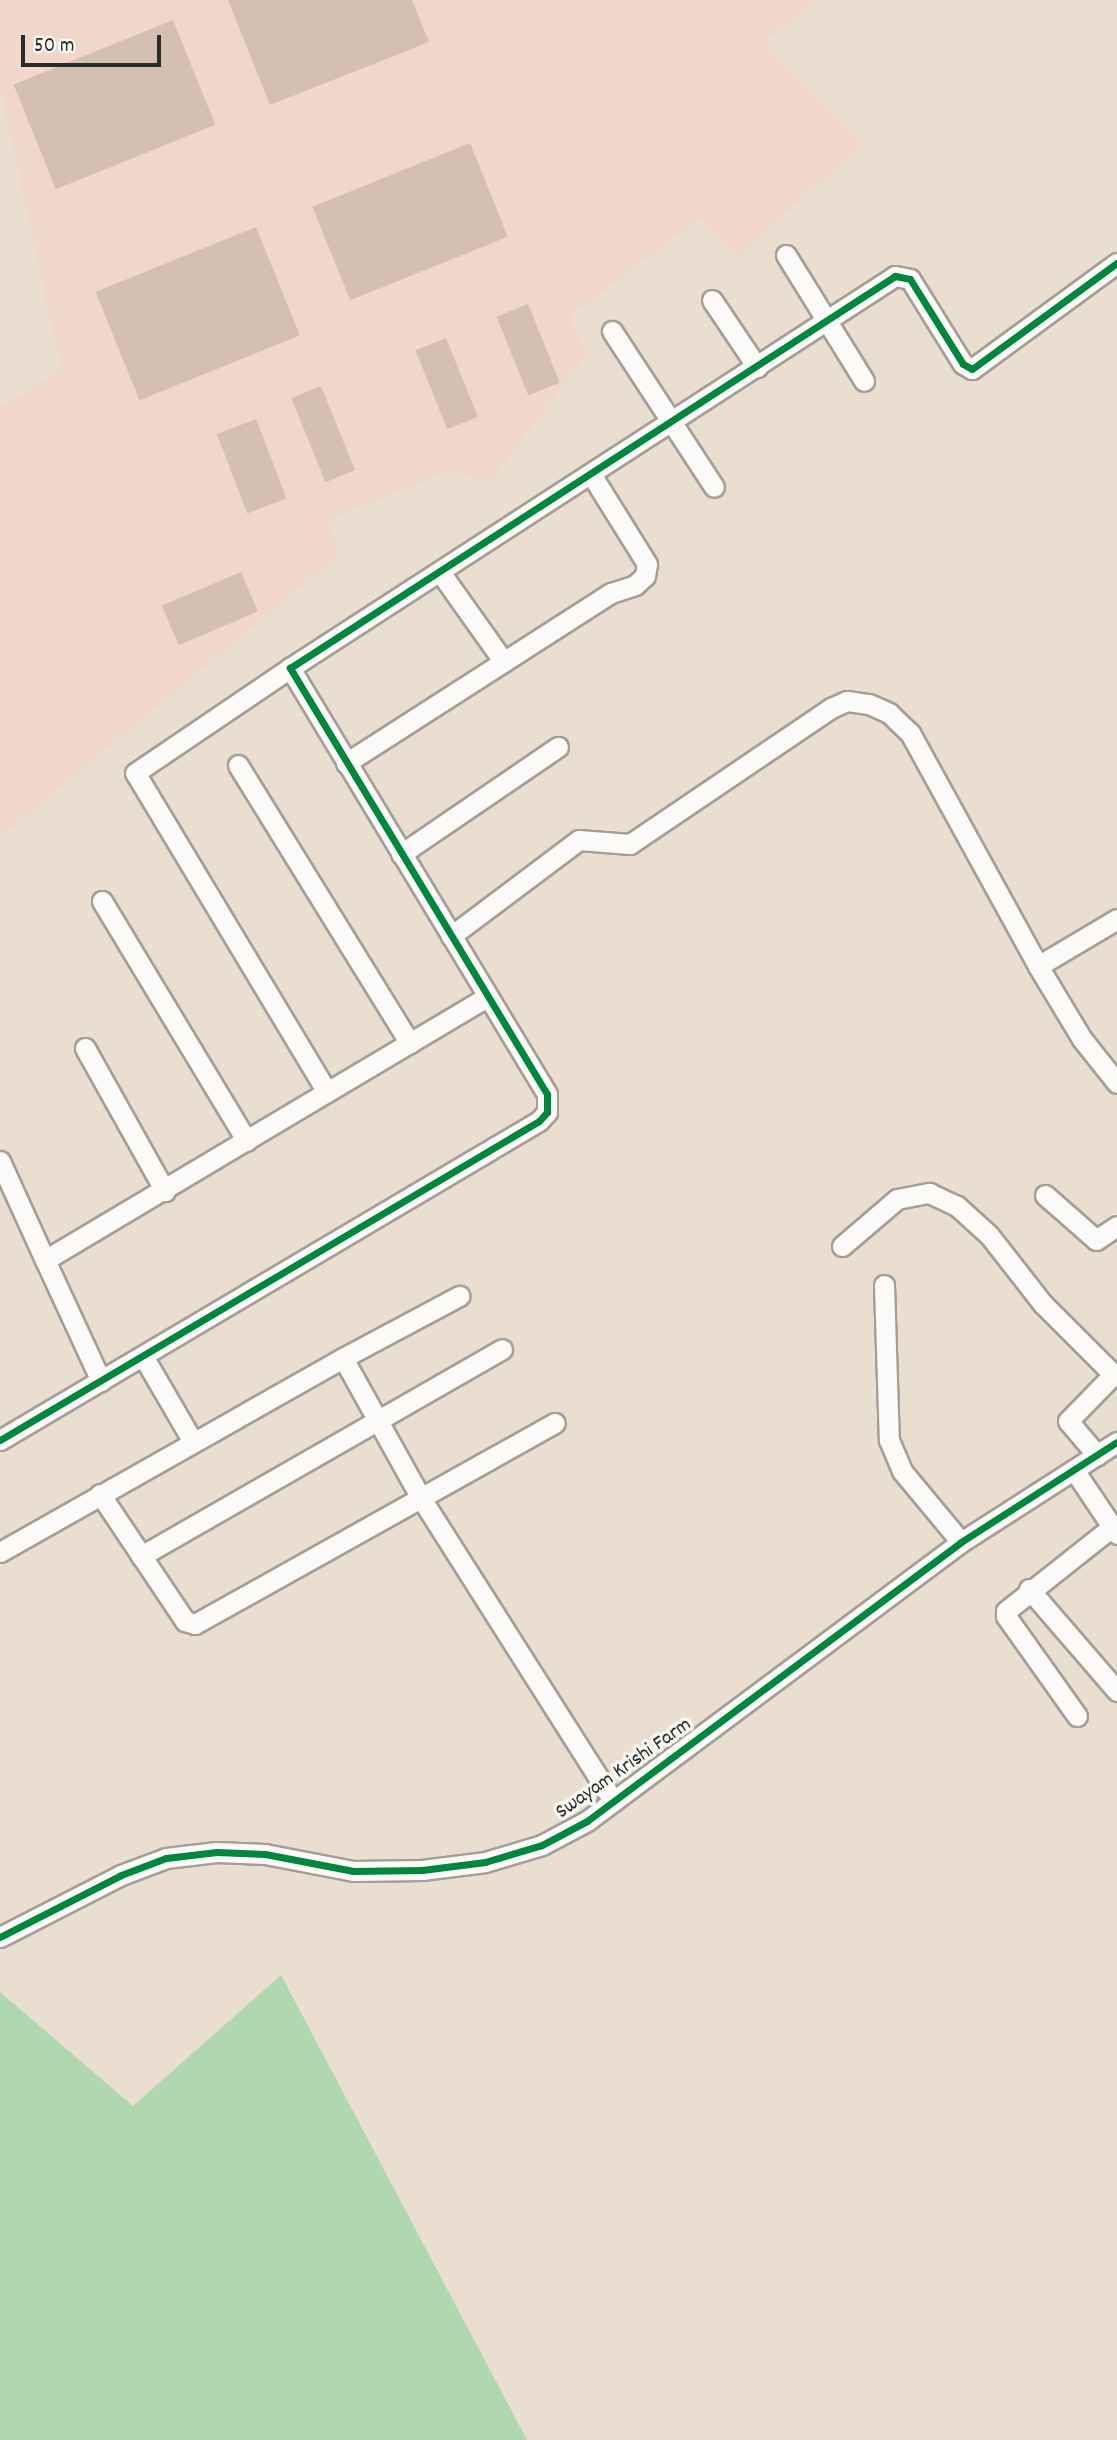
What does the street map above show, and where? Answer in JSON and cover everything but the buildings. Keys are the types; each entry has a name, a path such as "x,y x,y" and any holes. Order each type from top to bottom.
{"street":[{"path":"786,255 825,322 864,381"},
{"path":"327,1092 135,773 290,668 902,275 910,279 963,364 972,369 1117,263"},
{"path":"712,300 757,367"},
{"path":"612,331 714,487"},
{"path":"346,763 645,576 647,564 592,474"},
{"path":"440,572 504,662"},
{"path":"0,1440 539,1121 547,1112 547,1094 290,668"},
{"path":"451,936 579,840 630,844 847,701 889,713 910,733 1038,966 1082,1039 1117,1083"},
{"path":"401,854 558,747"},
{"path":"238,765 411,1042"},
{"path":"102,901 247,1141"},
{"path":"1038,966 1117,919"},
{"path":"44,1259 165,1191 487,997"},
{"path":"85,1048 165,1191"},
{"path":"0,1161 101,1381"},
{"path":"842,1246 897,1199 929,1194 957,1206 989,1235 1043,1304 1113,1367 1110,1378 1068,1421 1097,1455"},
{"path":"1045,1195 1096,1240 1117,1226"},
{"path":"884,1285 890,1440 902,1471 961,1542"},
{"path":"0,1552 343,1358 459,1296"},
{"path":"141,1556 502,1349"},
{"path":"143,1356 193,1442"},
{"path":"343,1358 421,1498 613,1801"},
{"path":"100,1494 185,1620 195,1623 555,1423"},
{"name":"Swayam Krishi Farm","path":"0,1936 121,1875 166,1858 217,1852 265,1854 353,1871 422,1870 485,1862 542,1845 613,1801 961,1542 1117,1442"},
{"path":"1074,1470 1115,1530 1011,1603 1006,1616 1077,1716"},
{"path":"1030,1589 1117,1690"}],"shaded area":[{"path":"0,0 815,0 764,43 864,143 736,258 699,219 569,317 588,353 490,483 451,471 328,520 339,555 0,838 0,408 61,368 0,89"}],"green space":[{"path":"281,1975 527,2440 0,2440 0,1992 133,2106"}],"cycle path":[{"path":"0,1440 539,1121 547,1112 547,1094 290,668 895,276 910,279 963,364 972,369 1117,263"},
{"path":"0,1937 121,1875 166,1858 217,1852 265,1854 353,1871 422,1870 485,1862 542,1845 587,1821 961,1542 1117,1442"}]}
